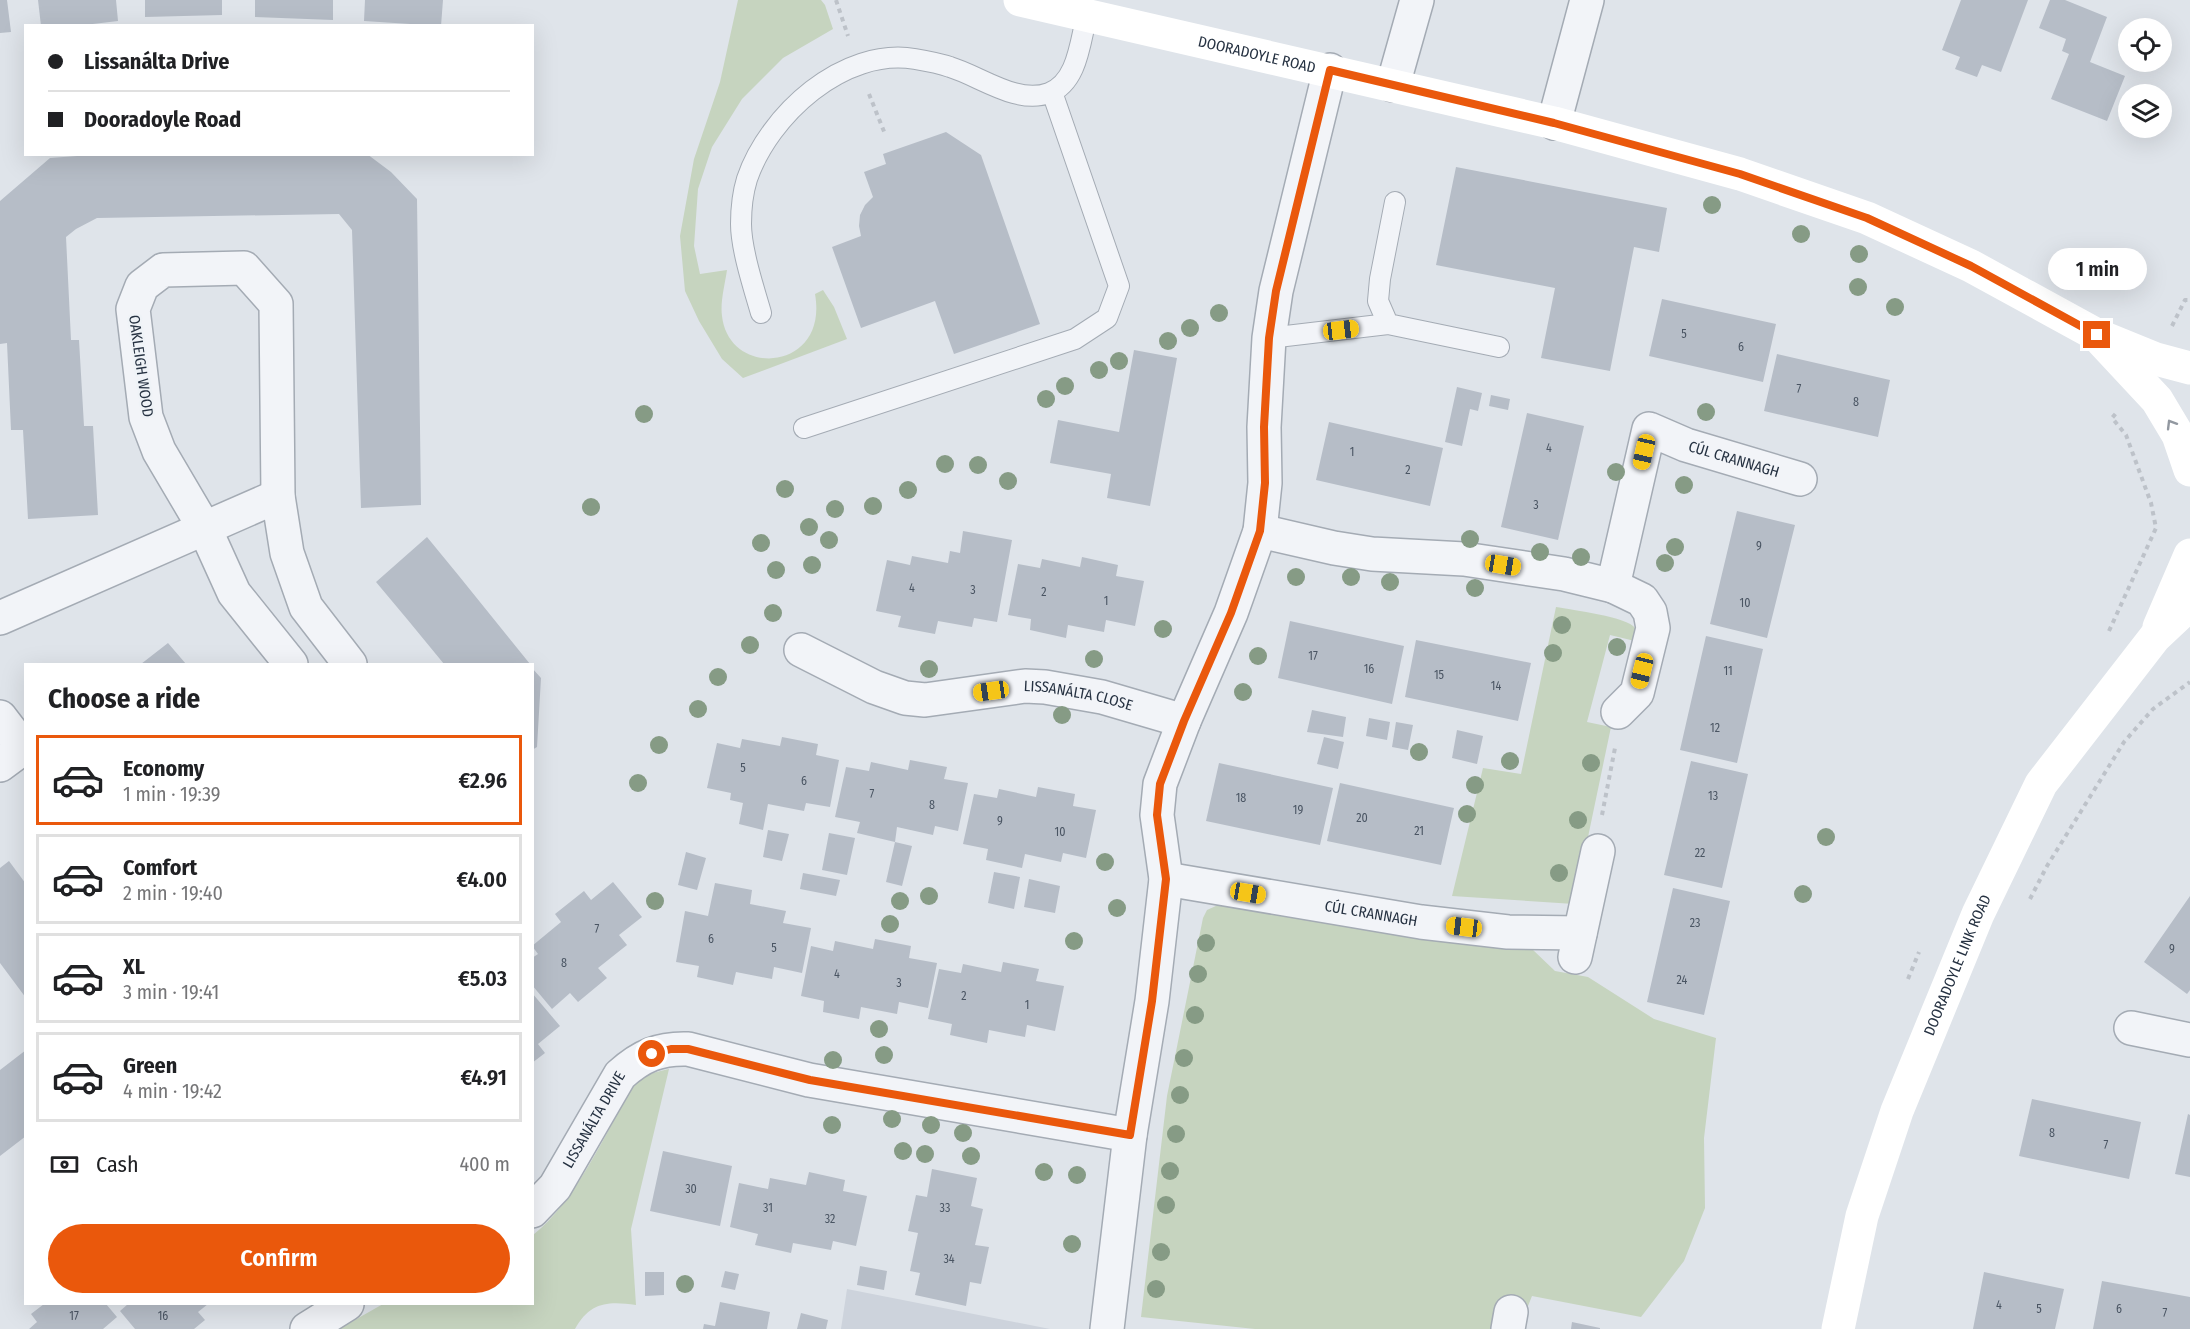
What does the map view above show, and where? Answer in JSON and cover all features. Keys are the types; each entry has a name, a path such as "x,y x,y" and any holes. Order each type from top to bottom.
{"street":[{"name":"DOORADOYLE ROAD","path":"1020,0 1554,123 1740,174 1867,218 1971,266 2097,335"},
{"path":"1394,85 1416,0"},
{"path":"1554,123 1587,0"},
{"path":"1107,1329 1130,1135 1152,1001 1166,879 1157,815 1159,792 1167,762 1231,613 1260,531 1265,483 1264,427 1269,338 1276,291 1330,70"},
{"name":"OAKLEIGH WOOD","path":"290,663 234,593 205,529 159,451 146,417 133,309 142,286 163,270 244,268 276,304 278,496 287,553 306,607 349,663"},
{"path":"2097,335 2156,359 2190,368"},
{"path":"2097,335 2157,400 2178,435 2190,470"},
{"name":"CÚL CRANNAGH","path":"1613,586 1649,429 1686,445 1800,479"},
{"path":"0,618 278,496"},
{"path":"1260,531 1363,553 1464,559 1564,574 1613,586 1642,600 1650,612 1653,628 1637,693 1618,712"},
{"name":"DOORADOYLE LINK ROAD","path":"2154,637 2190,555"},
{"name":"DOORADOYLE LINK ROAD","path":"1838,1329 1862,1216 1893,1122 1978,914 2041,784 2154,637 2190,604"},
{"name":"LISSANÁLTA CLOSE","path":"801,650 874,687 905,698 925,700 1025,686 1046,687 1102,697 1184,721"},
{"path":"0,717 16,755"},
{"name":"CÚL CRANNAGH","path":"1166,879 1421,922 1508,932 1578,945 1598,851"},
{"path":"2131,1028 2190,1040"},
{"name":"LISSANÁLTA DRIVE","path":"534,1209 555,1187 620,1075 635,1061 671,1049 688,1049 802,1078 887,1095 1130,1135"},
{"path":"307,1329 345,1305"}],"lane":[{"path":"761,313 749,270 741,226 746,180 765,143 783,120 825,80 857,63 882,58 913,58 951,67 1004,89 1040,96 1052,92 1066,82 1074,64 1087,15"},
{"path":"804,428 1075,339 1107,318 1119,286 1052,92"},
{"path":"1388,324 1378,301 1395,202"},
{"path":"1269,338 1388,324 1499,347"}],"path":[{"path":"2171,328 2185,300 2190,300"},
{"path":"2112,418 2126,435 2151,503 2156,528 2131,585"},
{"path":"2025,909 2047,866 2124,742 2153,709 2190,682"},
{"path":"1598,851 1595,845 1615,752 1618,712"}],"shaded area":[{"path":"847,1289 1050,1329 841,1329"}],"green space":[{"path":"738,0 821,0 833,29 783,58 742,99 712,147 698,189 694,246 700,274 727,270 722,299 722,316 729,336 741,350 758,357 776,358 794,352 807,339 815,320 815,294 823,290 834,307 847,339 743,378 722,359 699,321 685,291 680,236 694,159 720,82"},
{"path":"1556,607 1622,620 1635,628 1639,642 1610,635 1587,722 1611,727 1574,904 1452,896 1483,768 1521,774"},
{"path":"1218,905 1428,939 1532,949 1555,971 1588,977 1654,1019 1716,1038 1704,1138 1705,1208 1684,1261 1641,1317 1532,1296 1528,1306 1497,1300 1491,1329 1255,1329 1141,1317 1167,1096 1203,918 1207,910"},
{"path":"669,1069 631,1229 636,1305 617,1303 601,1305 587,1313 575,1329 339,1329 381,1305 534,1305 534,1234 562,1205 576,1186 632,1086 649,1074"}],"building":[{"path":"0,0 7,0 11,32 0,33"},
{"path":"38,0 116,0 118,21 93,24 41,24"},
{"path":"145,0 222,0 222,15 145,17"},
{"path":"255,0 333,0 333,20 255,17"},
{"path":"365,0 443,0 441,24 364,21"},
{"path":"1961,0 2028,0 2001,72 1982,65 1977,77 1955,69 1960,57 1942,50"},
{"path":"2050,0 2065,0 2107,17 2090,62 2125,76 2122,84 2118,84 2118,94 2107,121 2051,99 2069,54 2062,51 2066,39 2039,28"},
{"path":"946,132 981,155 1040,324 954,354 935,301 861,328 832,247 861,236 860,215 865,205 873,197 864,172 886,164 883,154"},
{"path":"77,156 370,156 391,172 417,199 421,505 361,508 352,230 339,214 97,218 66,237 71,340 79,340 84,426 93,426 98,515 28,519 23,430 11,430 7,343 0,344 0,201 50,158"},
{"path":"1456,167 1667,208 1659,252 1634,247 1610,371 1541,358 1555,288 1436,265"},
{"path":"1662,299 1776,324 1763,382 1649,356"},
{"path":"1134,350 1177,358 1150,506 1107,498 1111,474 1050,463 1058,420 1119,432"},
{"path":"1777,354 1890,380 1878,437 1764,411"},
{"path":"1457,387 1482,393 1478,411 1470,409 1462,446 1445,442"},
{"path":"1491,395 1510,399 1508,410 1489,406"},
{"path":"1527,413 1584,426 1558,540 1501,527"},
{"path":"1329,422 1443,448 1430,506 1316,480"},
{"path":"1737,511 1795,525 1767,638 1710,624"},
{"path":"963,531 1012,540 997,622 974,618 972,627 938,621 935,634 898,627 901,616 876,611 887,560 910,565 912,556 948,563 950,551 960,553"},
{"path":"427,537 529,663 443,663 376,582"},
{"path":"1082,557 1118,565 1116,576 1144,581 1135,626 1106,620 1104,632 1068,625 1066,638 1030,630 1031,619 1008,615 1018,564 1040,568 1042,559 1080,567"},
{"path":"1290,621 1404,646 1392,704 1278,678"},
{"path":"1706,636 1763,649 1737,763 1680,750"},
{"path":"1416,640 1531,663 1518,721 1405,697"},
{"path":"168,643 185,663 142,663"},
{"path":"534,670 541,678 537,747 534,749"},
{"path":"1312,710 1346,717 1343,737 1307,732"},
{"path":"1369,718 1390,722 1387,740 1366,736"},
{"path":"1396,722 1413,725 1408,750 1392,747"},
{"path":"1457,730 1483,736 1477,764 1452,758"},
{"path":"782,737 818,744 816,755 839,760 830,807 806,803 804,811 768,804 763,830 739,824 743,803 730,800 731,793 707,788 717,743 740,748 742,739 780,746"},
{"path":"1324,737 1344,742 1338,769 1317,764"},
{"path":"910,760 947,767 944,779 968,783 958,831 935,826 933,835 897,827 895,842 857,833 860,822 835,817 846,767 869,771 871,762 908,770"},
{"path":"1691,761 1748,774 1722,888 1664,875"},
{"path":"1219,763 1333,788 1320,845 1206,821"},
{"path":"1340,783 1454,808 1441,865 1327,841"},
{"path":"1038,787 1075,794 1073,806 1096,810 1086,858 1063,853 1061,862 1025,854 1022,868 986,860 988,849 963,844 974,794 997,798 999,789 1036,797"},
{"path":"768,830 789,834 782,861 763,857"},
{"path":"829,833 855,838 847,875 822,870"},
{"path":"895,842 912,846 902,886 886,882"},
{"path":"686,852 706,858 697,890 678,885"},
{"path":"9,861 24,881 24,995 0,963 0,868"},
{"path":"994,872 1020,877 1014,909 988,903"},
{"path":"803,873 840,880 836,896 800,889"},
{"path":"1029,879 1060,886 1055,913 1024,907"},
{"path":"613,882 642,917 619,935 627,945 598,968 607,978 578,1002 570,993 552,1009 534,987 534,957 538,954 534,944 561,922 555,914 584,891 591,900"},
{"path":"715,883 752,890 750,904 786,911 783,923 811,928 802,973 774,967 772,979 736,972 733,985 697,977 699,966 676,962 685,911 708,916"},
{"path":"1673,888 1730,901 1704,1015 1647,1002"},
{"path":"2190,896 2190,990 2187,994 2144,962"},
{"path":"875,939 911,946 909,958 937,963 928,1008 899,1002 897,1014 861,1007 859,1019 823,1012 824,1001 801,996 811,946 833,951 835,941 873,949"},
{"path":"1003,962 1039,969 1036,981 1064,986 1055,1031 1027,1025 1025,1037 989,1030 987,1043 950,1035 952,1024 928,1019 939,969 961,973 963,964 1001,972"},
{"path":"534,995 560,1026 538,1044 545,1053 534,1061"},
{"path":"24,1052 24,1138 0,1156 0,1070"},
{"path":"2032,1099 2141,1122 2129,1179 2019,1156"},
{"path":"2188,1114 2190,1115 2190,1177 2175,1174"},
{"path":"663,1151 732,1166 720,1226 650,1211"},
{"path":"932,1169 977,1178 971,1206 983,1209 975,1245 989,1247 981,1284 970,1282 966,1306 915,1295 920,1273 910,1271 918,1233 908,1231 916,1195 927,1197"},
{"path":"809,1172 845,1180 843,1191 867,1196 856,1246 833,1241 831,1250 793,1243 791,1253 755,1245 758,1234 730,1227 739,1183 768,1189 770,1178 806,1185"},
{"path":"860,1266 887,1271 884,1290 857,1285"},
{"path":"725,1271 739,1274 735,1290 721,1287"},
{"path":"645,1272 664,1272 664,1295 645,1296"},
{"path":"1984,1272 2064,1289 2055,1329 1973,1329"},
{"path":"2102,1281 2190,1297 2190,1329 2093,1329"},
{"path":"720,1302 770,1312 767,1329 703,1329 704,1324 715,1326"},
{"path":"43,1305 107,1305 117,1317 103,1329 29,1329 37,1322 31,1314"},
{"path":"127,1305 207,1305 198,1312 205,1320 194,1329 135,1329 120,1311"},
{"path":"801,1313 828,1320 826,1329 797,1329"},
{"path":"1572,1322 1600,1328 1600,1329 1571,1329"}],"route":[{"path":"652,1054 671,1049 688,1049 810,1080 904,1098 1130,1135 1152,1001 1166,879 1157,815 1160,784 1184,721 1231,613 1260,531 1265,483 1264,427 1269,338 1276,291 1330,70 1554,123 1740,174 1867,218 1971,266 2097,335"}]}
